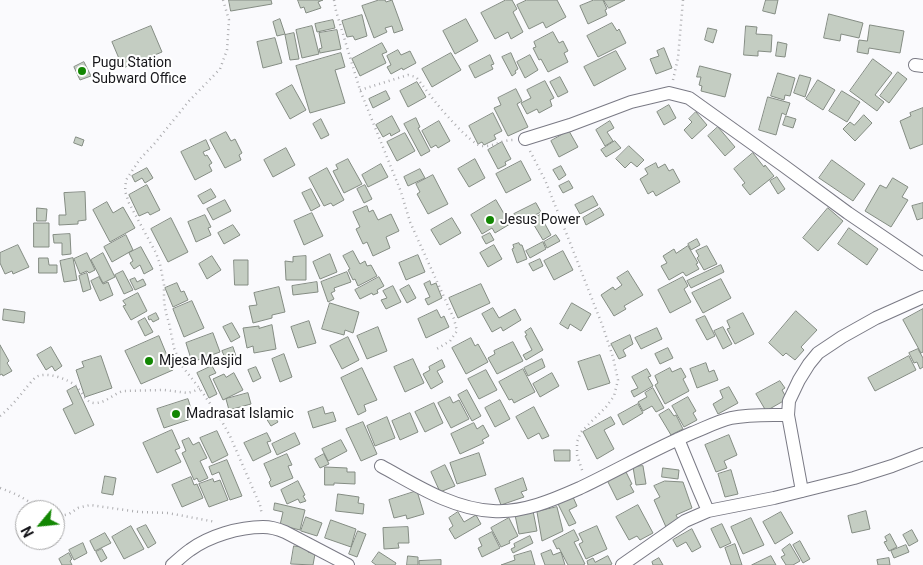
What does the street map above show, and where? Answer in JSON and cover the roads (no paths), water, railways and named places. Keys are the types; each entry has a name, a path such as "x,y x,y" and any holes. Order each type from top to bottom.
{"street":[{"path":"525,139 570,125 631,102 669,93 689,98 848,213 923,264"},
{"path":"802,491 788,415 789,401 799,380 818,353 876,318 923,297"},
{"path":"381,466 440,497 462,506 493,511 510,510 532,506 558,497 678,439 730,418 788,415"},
{"path":"678,439 708,511"},
{"path":"622,565 685,521 708,511 854,478 923,454"},
{"path":"172,565 190,550 209,539 244,528 264,526 285,532 348,565"}],"place":[{"name":"Pugu Station Subward Office","path":"82,71"},
{"name":"Jesus Power","path":"490,220"},
{"name":"Mjesa Masjid","path":"149,361"},
{"name":"Madrasat Islamic","path":"176,414"}]}
